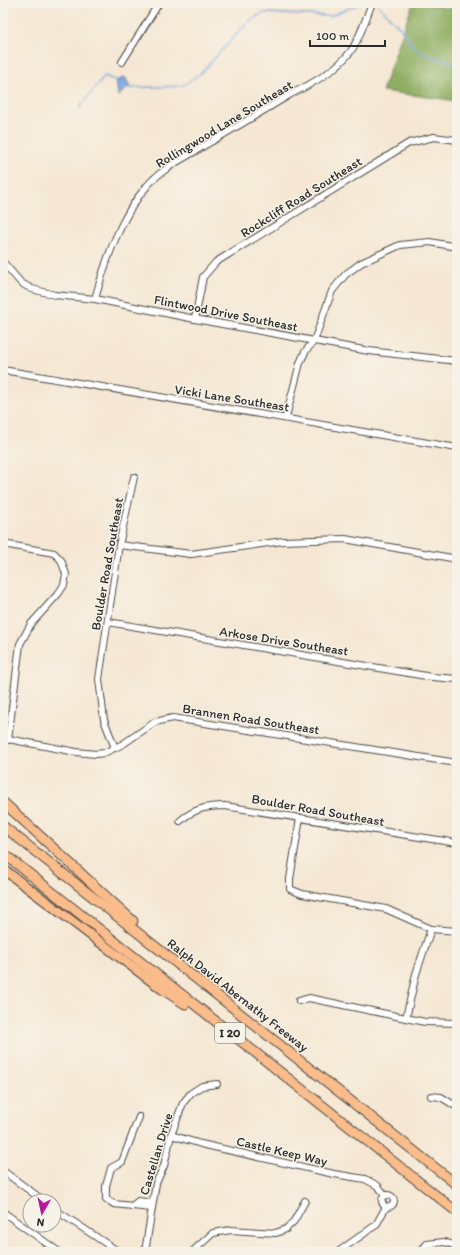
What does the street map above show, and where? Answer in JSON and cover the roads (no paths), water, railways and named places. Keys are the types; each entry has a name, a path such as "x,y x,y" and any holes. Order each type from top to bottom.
{"highway":[{"path":"3,802 74,868 204,984"},
{"name":"Ralph David Abernathy Freeway","path":"3,826 457,1185"},
{"name":"I 20","path":"3,853 457,1212"},
{"path":"3,869 162,989 236,1038"}],"street":[{"path":"122,62 159,3"},
{"name":"Rollingwood Lane Southeast","path":"95,299 105,264 118,233 130,210 148,184 168,168 291,94 312,84 331,69 351,51 372,3"},
{"name":"Rockcliff Road Southeast","path":"195,319 203,277 216,262 409,143 434,137 457,140"},
{"path":"286,417 300,363 305,352 314,341 332,291 341,279 352,269 386,250 407,243 430,242 457,247"},
{"name":"Flintwood Drive Southeast","path":"3,262 20,283 32,289 55,295 95,299 369,351 457,361"},
{"name":"Vicki Lane Southeast","path":"3,370 107,387 152,397 286,417 457,448"},
{"name":"Boulder Road Southeast","path":"114,748 104,720 99,689 119,546 134,477"},
{"path":"119,546 190,554 294,540 345,539 457,559"},
{"path":"3,544 54,553 61,560 66,574 64,585 58,594 30,624 20,644 6,739"},
{"name":"Arkose Drive Southeast","path":"108,622 425,676 457,679"},
{"name":"Brannen Road Southeast","path":"6,739 84,753 104,753 155,722 173,718 457,763"},
{"name":"Boulder Road Southeast","path":"180,821 189,812 215,806 225,806 457,843"},
{"path":"300,818 289,891 386,908 430,928 457,931"},
{"path":"406,1018 416,974 430,928"},
{"path":"299,1001 309,998 425,1022 457,1023"},
{"name":"Castellan Drive","path":"145,1252 156,1183 164,1166 171,1135 183,1104 191,1093 202,1086 217,1084"},
{"path":"431,1096 441,1097 457,1107"},
{"path":"139,1117 122,1162 111,1168 107,1175 105,1192 106,1199 110,1202 132,1206 138,1201 152,1205"},
{"name":"Castle Keep Way","path":"171,1135 201,1144 334,1174 365,1179 378,1186 385,1195 390,1194 394,1199 392,1205 386,1207 376,1225 338,1252"},
{"path":"3,1171 33,1193"},
{"path":"385,1195 381,1201 386,1207"},
{"path":"192,1252 213,1233 231,1230 276,1233 286,1228 294,1221 305,1201"},
{"path":"3,1212 59,1252"},
{"path":"62,1214 119,1252"},
{"path":"420,1252 427,1244 444,1242 457,1246"}],"water":[{"path":"125,77 130,86 118,96 116,81"}],"waterway":[{"path":"129,88 182,86 201,73 249,21 263,13 330,16 362,3"},
{"path":"378,5 404,32 414,48 432,57 457,63"},
{"path":"79,108 105,76 116,81"}]}
